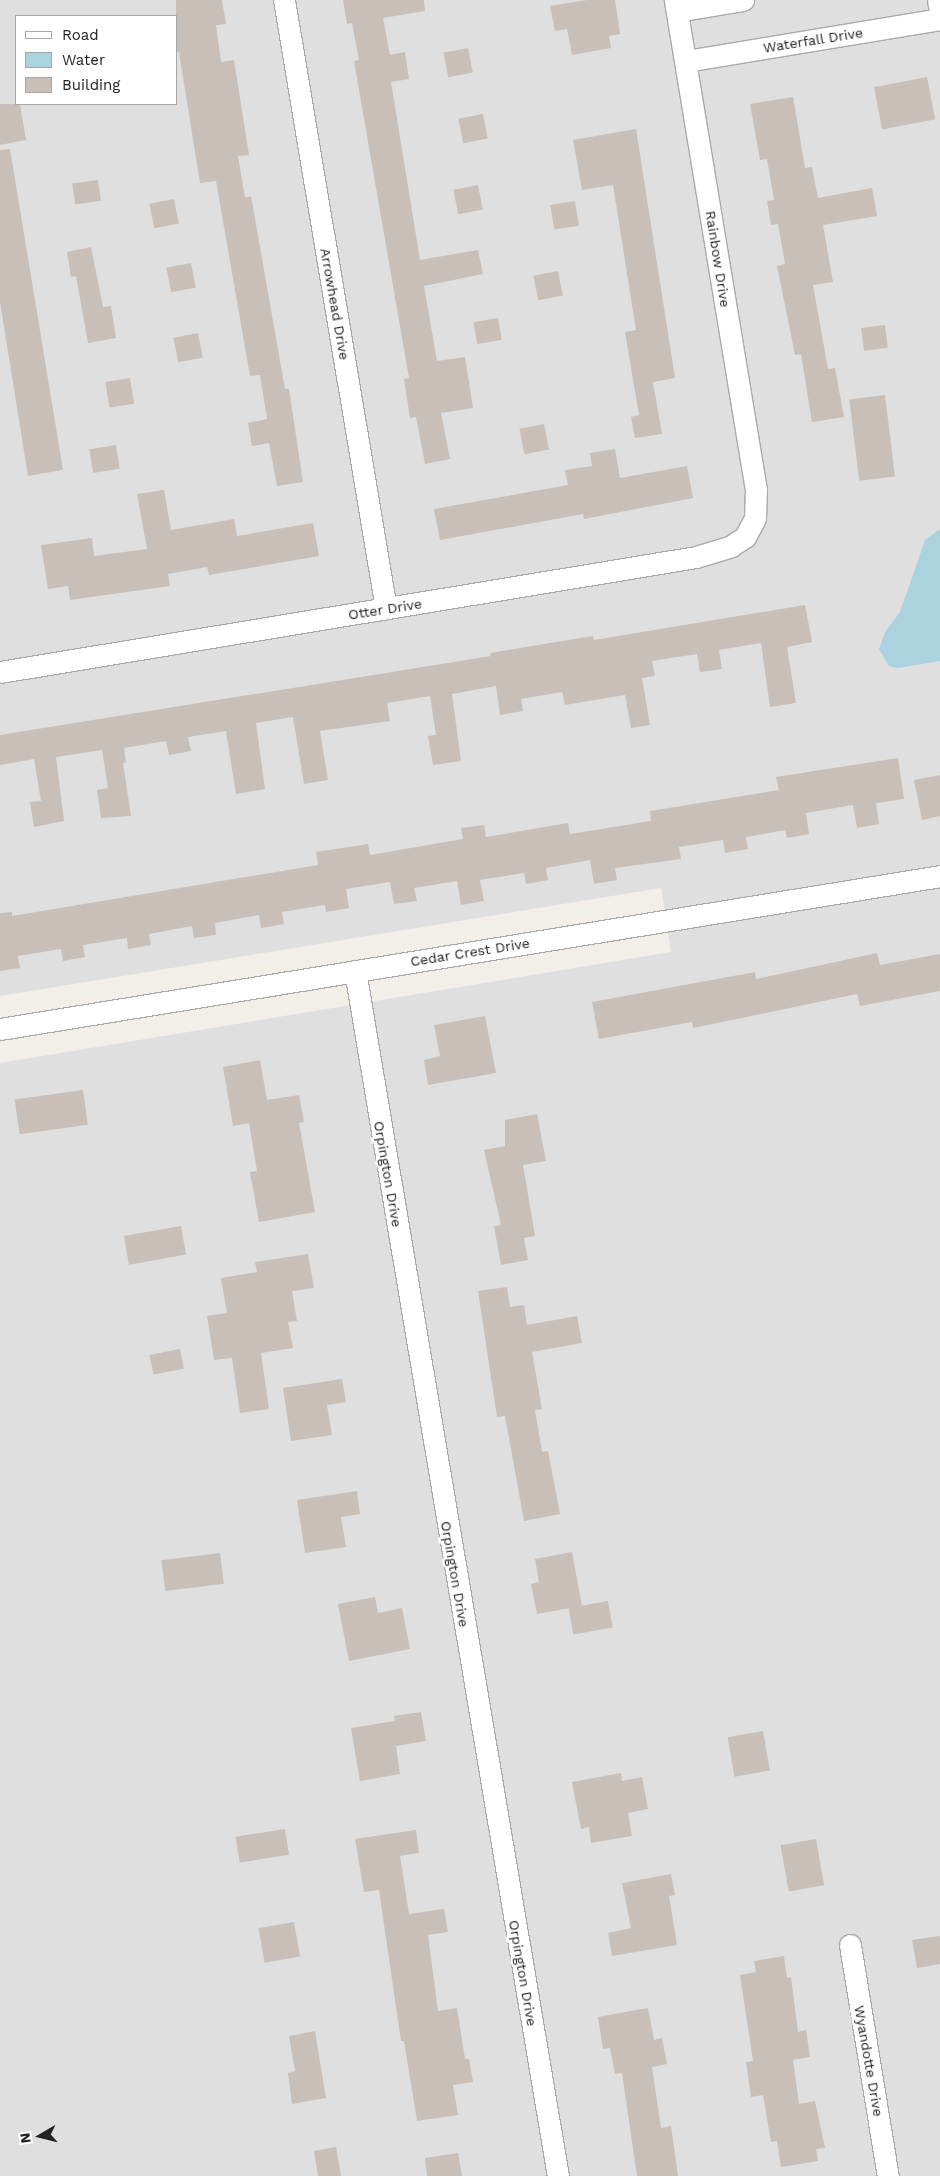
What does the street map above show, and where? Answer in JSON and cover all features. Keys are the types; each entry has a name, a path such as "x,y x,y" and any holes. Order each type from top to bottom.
{"street":[{"name":"Arrowhead Drive","path":"284,0 386,609"},
{"path":"676,6 743,0"},
{"path":"938,0 940,11"},
{"name":"Rainbow Drive","path":"676,6 756,490 755,518"},
{"name":"Waterfall Drive","path":"686,61 940,19"},
{"name":"Otter Drive","path":"0,669 386,609 696,557 731,546 745,537 755,518"},
{"name":"Cedar Crest Drive","path":"0,1029 940,876"},
{"name":"Orpington Drive","path":"355,971 558,2176"},
{"name":"Wyandotte Drive","path":"850,1945 888,2176"}],"shaded area":[{"path":"0,0 940,0 940,2176 0,2176 0,1063 671,952 661,888 0,996"}],"water":[{"path":"940,529 940,661 898,668 889,666 879,649 885,632 900,612 925,540"}],"building":[{"path":"176,0 222,0 226,24 216,25 221,62 234,60 249,155 238,156 245,198 251,196 285,389 289,389 303,482 277,486 269,443 252,446 248,423 267,419 260,375 250,376 216,181 200,183 178,52 178,15 176,15"},
{"path":"343,0 424,0 425,11 383,18 390,55 405,52 409,79 391,82 420,260 478,250 483,274 424,286 437,361 465,357 473,408 441,413 450,459 425,464 416,417 410,418 404,379 409,378 354,61 359,60 352,23 347,24"},
{"path":"587,0 615,0 620,34 609,36 611,48 572,55 567,29 555,31 550,6"},
{"path":"468,48 473,73 448,77 443,53"},
{"path":"927,77 935,119 882,130 874,87"},
{"path":"793,97 805,168 812,167 818,198 872,188 877,216 823,225 833,282 813,285 828,369 835,368 844,417 812,422 801,354 795,355 777,266 785,264 778,224 771,225 767,201 774,200 767,159 760,160 750,104"},
{"path":"0,104 20,105 26,140 0,145"},
{"path":"483,114 488,139 463,143 458,119"},
{"path":"636,129 675,378 653,382 662,434 635,438 631,417 639,415 625,332 636,330 613,185 582,190 573,140"},
{"path":"10,149 63,470 28,476 0,302 0,150"},
{"path":"98,180 101,201 75,204 72,184"},
{"path":"478,185 483,210 458,214 453,190"},
{"path":"174,199 179,224 154,228 149,204"},
{"path":"575,201 579,226 554,230 550,205"},
{"path":"91,247 103,307 111,306 116,338 88,343 76,276 71,277 67,252"},
{"path":"191,263 196,288 171,292 166,268"},
{"path":"558,271 563,296 538,300 533,276"},
{"path":"498,318 502,340 477,344 473,322"},
{"path":"885,325 888,348 864,351 861,328"},
{"path":"198,333 203,358 178,362 173,338"},
{"path":"130,378 134,404 109,408 105,382"},
{"path":"885,395 895,476 859,481 849,399"},
{"path":"544,424 549,450 524,454 519,429"},
{"path":"116,445 120,469 93,473 89,449"},
{"path":"615,449 620,478 687,466 693,498 584,519 583,514 440,540 434,509 568,485 565,470 592,466 590,453"},
{"path":"164,490 171,530 234,519 237,536 313,523 319,556 209,575 207,567 168,574 170,586 70,600 68,586 48,589 41,545 92,538 94,556 147,549 137,494"},
{"path":"805,605 812,642 787,647 796,703 770,707 761,643 719,650 722,669 700,672 697,654 652,661 655,676 642,678 650,725 631,728 625,695 565,705 562,692 521,699 523,711 500,715 496,686 452,694 461,761 433,765 428,736 436,735 430,696 387,703 390,721 320,731 328,780 304,784 293,717 256,723 265,789 236,794 226,731 188,737 191,751 169,755 166,741 124,748 126,762 123,763 131,816 101,818 97,790 108,788 102,750 56,757 64,821 34,827 30,802 41,801 34,759 0,765 0,735 491,656 490,653 593,636 594,640"},
{"path":"898,758 904,799 876,803 879,824 857,828 853,805 806,813 809,834 787,838 785,830 746,837 748,849 725,853 723,840 679,847 681,859 615,868 617,880 594,884 590,860 546,868 548,880 526,884 524,873 480,880 484,901 461,905 457,881 414,888 417,901 394,904 390,882 346,889 349,908 326,912 325,905 282,912 284,924 261,928 259,915 215,923 216,935 194,938 192,926 149,934 151,945 128,949 127,938 83,945 85,957 63,961 61,949 18,956 20,968 0,971 0,913 12,912 12,916 318,865 316,852 368,844 370,855 463,839 461,828 484,825 486,837 568,823 570,834 651,821 650,811 779,790 776,777"},
{"path":"940,775 940,816 922,820 914,780"},
{"path":"877,953 880,965 940,954 940,991 860,1006 857,994 693,1028 692,1022 599,1039 592,1002 755,972 756,979"},
{"path":"485,1016 496,1073 428,1085 424,1060 440,1056 434,1025"},
{"path":"260,1060 267,1100 299,1095 304,1122 299,1123 315,1212 259,1222 250,1172 257,1171 249,1123 233,1126 223,1067"},
{"path":"83,1090 88,1125 20,1134 15,1100"},
{"path":"537,1114 546,1161 523,1165 535,1236 524,1238 528,1260 501,1265 494,1226 501,1225 484,1150 505,1146 505,1120"},
{"path":"181,1226 186,1255 129,1265 124,1236"},
{"path":"308,1254 314,1288 292,1291 297,1321 288,1322 293,1348 261,1353 269,1409 240,1413 232,1358 214,1360 207,1316 227,1313 221,1278 257,1272 255,1262"},
{"path":"507,1287 510,1307 524,1305 527,1325 577,1316 582,1343 532,1352 542,1409 535,1410 542,1452 548,1451 560,1514 524,1521 505,1416 497,1417 478,1291"},
{"path":"180,1349 184,1369 153,1375 150,1355"},
{"path":"342,1379 346,1402 327,1405 332,1435 291,1441 283,1388"},
{"path":"357,1491 360,1514 341,1517 346,1547 305,1553 297,1500"},
{"path":"572,1552 582,1606 537,1614 531,1584 539,1582 535,1559"},
{"path":"220,1553 224,1584 165,1591 161,1560"},
{"path":"375,1597 378,1613 402,1608 410,1649 349,1661 338,1604"},
{"path":"608,1601 613,1628 573,1635 569,1608"},
{"path":"421,1712 426,1741 396,1746 400,1774 360,1781 351,1728 395,1721 394,1716"},
{"path":"763,1731 770,1770 734,1777 728,1737"},
{"path":"621,1773 622,1781 642,1777 648,1809 628,1813 632,1836 591,1843 589,1827 581,1829 572,1782"},
{"path":"285,1829 289,1855 240,1863 236,1837"},
{"path":"416,1830 419,1853 400,1856 409,1914 444,1909 448,1932 428,1935 438,2011 457,2008 465,2059 469,2059 473,2082 453,2085 458,2115 417,2121 404,2041 401,2041 379,1890 364,1892 355,1839"},
{"path":"816,1839 824,1885 789,1892 781,1845"},
{"path":"671,1874 675,1895 669,1896 677,1945 612,1956 608,1933 631,1928 622,1883"},
{"path":"294,1922 300,1956 265,1963 259,1928"},
{"path":"940,1936 940,1964 917,1968 912,1940"},
{"path":"784,1956 787,1978 791,1977 798,2032 806,2030 810,2057 793,2060 799,2104 815,2101 825,2148 816,2149 818,2161 781,2167 777,2141 771,2142 763,2095 751,2097 746,2062 753,2061 740,1975 756,1972 754,1961"},
{"path":"648,2008 654,2040 662,2038 667,2064 652,2067 661,2128 671,2126 678,2176 637,2176 622,2073 615,2074 610,2048 603,2049 598,2017"},
{"path":"315,2031 326,2098 292,2104 288,2073 295,2071 289,2036"},
{"path":"336,2147 341,2176 318,2176 314,2151"},
{"path":"458,2153 462,2176 427,2176 425,2158"}]}
